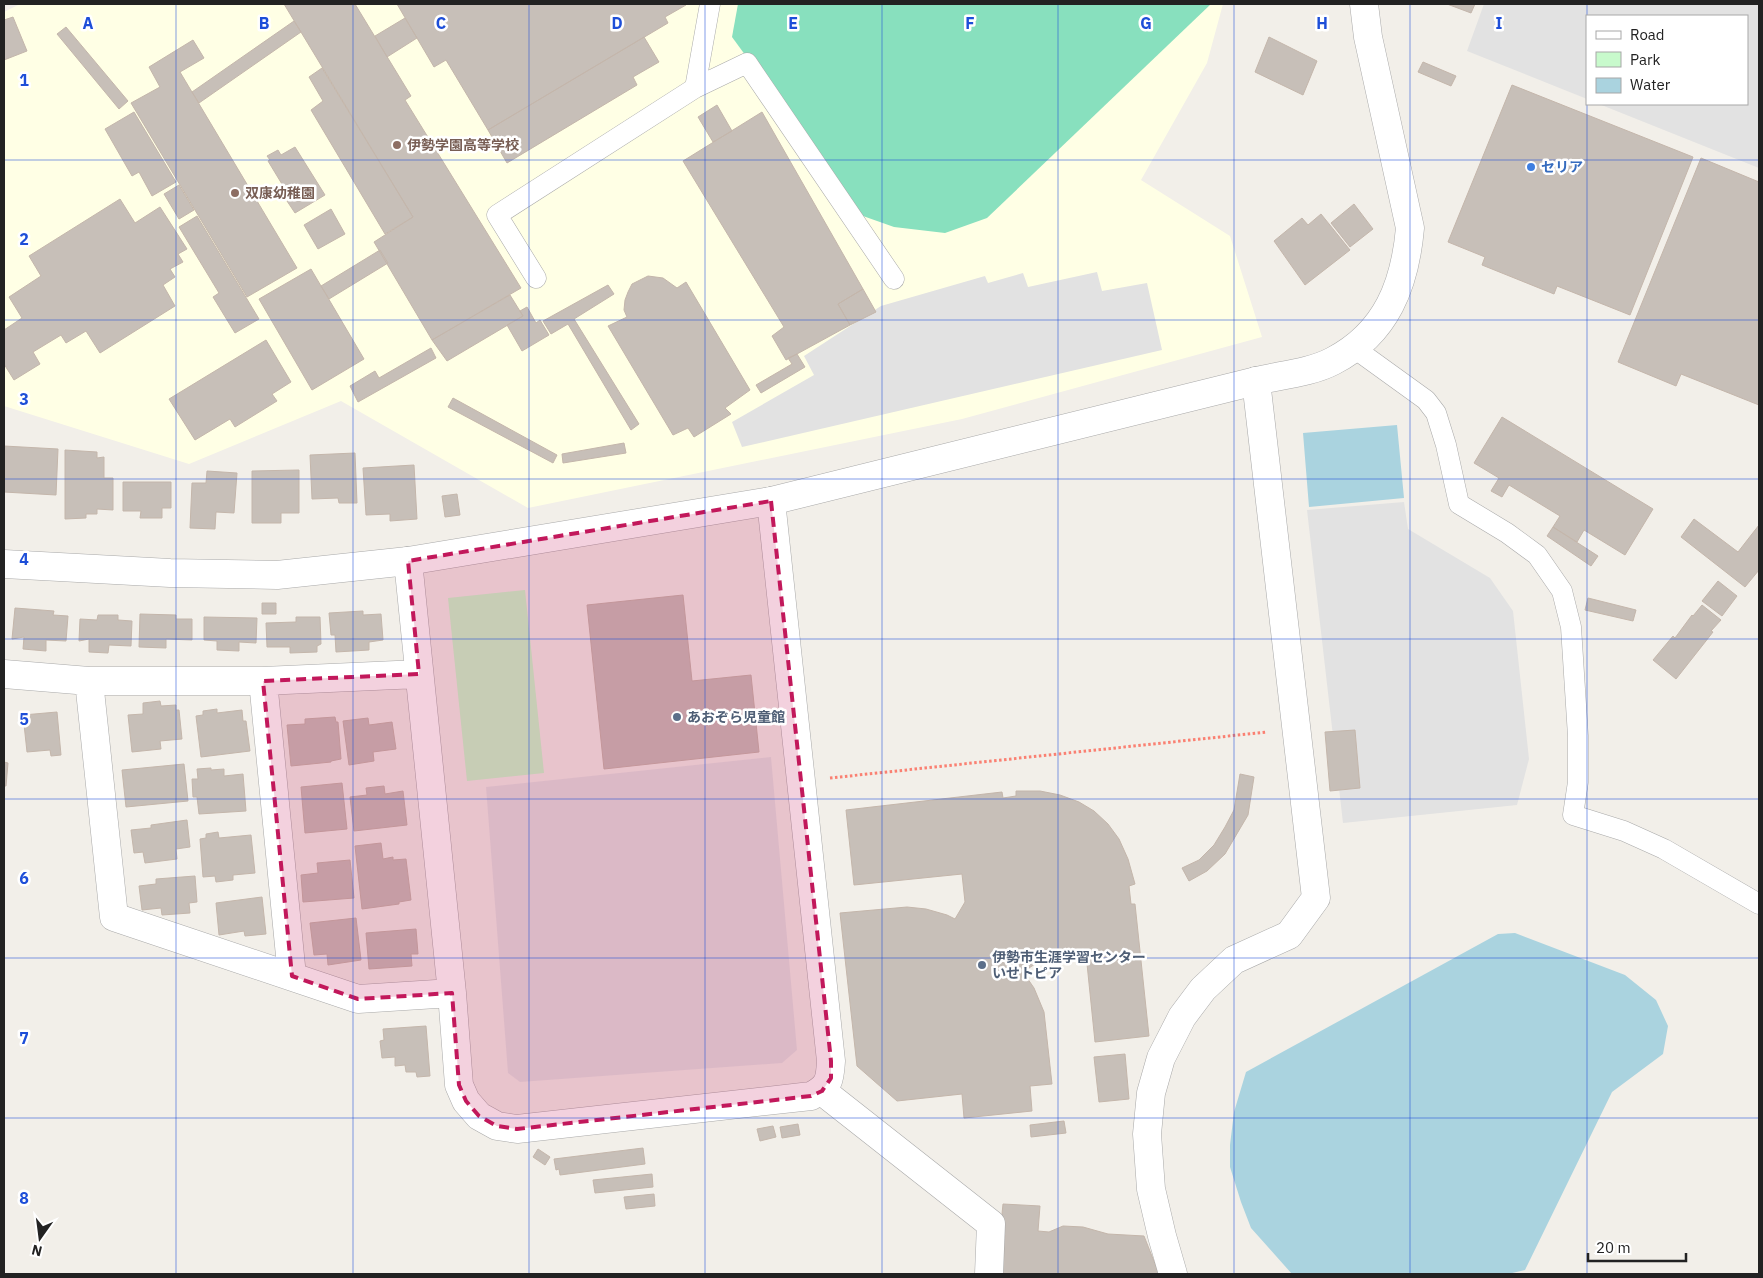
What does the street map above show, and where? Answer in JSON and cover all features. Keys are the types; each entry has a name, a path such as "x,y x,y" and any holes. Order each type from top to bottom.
{"street":[{"path":"4,564 170,573 277,575 408,561 771,501 1256,381 1312,369 1333,361 1354,348 1376,326 1389,309 1403,271 1408,251 1410,228 1368,37 1364,4"},
{"path":"1173,1274 1151,1189 1147,1134 1151,1094 1161,1058 1182,1017 1203,989 1234,960 1290,935 1316,898 1256,381"},
{"path":"408,561 452,993 459,1084 466,1101 479,1116 497,1126 517,1129 811,1096 822,1090 830,1078 831,1061 771,501"},
{"path":"4,674 90,681 263,682 419,674"},
{"path":"90,681 114,917 358,999 452,993"},
{"path":"263,682 292,976"},
{"path":"822,1090 991,1224 989,1274"}],"lane":[{"path":"695,88 710,4"},
{"path":"536,278 497,215 695,88 747,63 894,279"},
{"path":"1354,348 1426,400 1436,413 1446,445 1459,504 1507,533 1536,556 1562,591 1571,627 1578,736 1578,782 1573,815 1624,831 1664,849 1759,904"}],"path":[{"path":"801,781 1297,729"}],"highlighted area":[{"path":"771,501 831,1061 831,1078 822,1091 811,1096 517,1129 497,1126 479,1116 466,1101 459,1085 452,993 358,999 292,976 263,681 419,674 408,561"}],"shaded area":[{"path":"20,4 1223,4 1207,63 1141,180 1230,236 1262,337 962,419 528,508 341,401 189,464 4,406 4,12"},
{"path":"1484,4 1759,4 1759,168 1602,105 1748,105 1748,15 1586,15 1586,99 1467,51"},
{"path":"1097,272 1102,291 1147,283 1162,350 742,447 732,422 814,375 804,356 881,306 985,276 988,283 1023,273 1028,287"},
{"path":"1404,502 1408,529 1490,578 1513,611 1529,759 1517,805 1343,823 1307,510"},
{"path":"771,757 797,1050 782,1063 520,1082 508,1073 486,787"}],"green space":[{"path":"738,4 1211,4 987,218 945,233 894,227 863,216 732,37"},
{"path":"525,590 544,773 467,781 448,598"}],"water":[{"path":"1397,425 1404,498 1309,507 1303,433"},
{"path":"1515,933 1625,975 1656,1000 1668,1026 1663,1054 1612,1092 1525,1270 1508,1274 1292,1274 1251,1228 1230,1167 1230,1145 1234,1112 1246,1072 1498,934"}],"building":[{"path":"284,4 355,4 411,96 405,100 521,288 432,340 374,242 413,217"},
{"path":"397,4 686,5 665,17 668,23 488,130 446,60 434,67"},
{"path":"1447,4 1475,4 1471,13"},
{"path":"13,17 27,51 4,60 4,20"},
{"path":"405,18 417,38 387,57 375,36"},
{"path":"294,21 301,32 199,103 192,92"},
{"path":"66,27 128,101 119,109 57,34"},
{"path":"644,37 659,62 633,77 637,85 507,163 488,130"},
{"path":"1269,37 1317,61 1303,95 1255,72"},
{"path":"193,40 204,58 180,72 297,268 247,297 131,103 160,87 149,67"},
{"path":"1423,62 1456,76 1451,86 1418,72"},
{"path":"322,68 413,217 385,234 311,110 323,101 309,77"},
{"path":"1512,85 1693,157 1630,315 1557,286 1554,294 1482,265 1485,257 1448,242"},
{"path":"717,105 732,131 713,142 698,117"},
{"path":"134,112 176,182 152,196 139,172 132,176 105,129"},
{"path":"762,112 863,289 838,304 850,325 786,360 772,336 784,327 683,161"},
{"path":"295,147 325,195 295,213 287,201 291,199 268,161 270,160 267,156 278,150 281,155"},
{"path":"1701,158 1759,182 1759,405 1681,374 1676,386 1618,362"},
{"path":"179,185 194,210 179,219 164,194"},
{"path":"120,199 135,223 160,207 187,249 178,254 183,262 170,269 175,277 163,285 175,306 100,353 86,331 66,343 61,335 33,352 40,364 14,380 4,364 4,330 22,318 9,297 41,276 29,256"},
{"path":"1354,204 1373,229 1350,247 1331,223"},
{"path":"331,209 345,234 318,249 304,225"},
{"path":"1321,214 1350,250 1305,285 1274,241 1302,218 1308,225"},
{"path":"197,216 259,319 235,333 213,297 219,293 179,227"},
{"path":"380,250 388,263 329,299 321,286"},
{"path":"311,269 364,359 312,390 259,299"},
{"path":"648,276 663,278 677,288 686,282 750,390 725,408 731,414 694,437 688,428 673,435 608,326 627,317 624,310 625,300 632,284"},
{"path":"608,285 614,294 574,319 639,424 631,430 568,324 551,334 543,321"},
{"path":"863,289 876,312 850,325 838,304"},
{"path":"510,295 523,316 447,361 432,340"},
{"path":"527,307 536,323 540,320 549,335 522,351 507,325 523,316 520,311"},
{"path":"266,340 291,382 272,394 277,401 235,427 230,419 195,440 169,399"},
{"path":"431,348 436,358 358,402 350,386 375,371 379,378"},
{"path":"797,354 805,367 761,393 756,385 792,364 788,358"},
{"path":"453,398 557,455 553,463 448,407"},
{"path":"1502,417 1653,509 1625,555 1584,530 1577,542 1553,527 1560,516 1509,485 1502,497 1491,491 1499,478 1474,463"},
{"path":"624,443 626,453 563,463 562,454"},
{"path":"4,446 58,449 56,495 4,492"},
{"path":"65,450 97,452 97,458 104,457 104,478 113,478 113,510 97,509 97,514 86,514 86,518 65,519"},
{"path":"355,453 357,503 339,503 338,498 312,499 310,455"},
{"path":"414,465 417,519 390,521 390,514 366,515 363,468"},
{"path":"299,470 299,513 281,513 281,523 252,523 252,471"},
{"path":"207,471 237,473 234,513 216,512 215,529 190,528 192,483 206,483"},
{"path":"123,482 171,482 171,508 162,508 162,518 140,518 141,511 123,511"},
{"path":"457,494 460,515 445,517 442,496"},
{"path":"1694,519 1738,552 1759,525 1759,570 1745,587 1681,537"},
{"path":"1553,527 1598,556 1591,566 1547,536"},
{"path":"1718,581 1737,596 1722,616 1702,601"},
{"name":"あおぞら児童館","path":"683,595 692,681 751,675 759,752 604,769 587,605"},
{"path":"1588,598 1636,610 1633,621 1585,610"},
{"path":"262,603 276,603 276,614 262,614"},
{"path":"1702,605 1721,620 1676,679 1653,660 1673,636 1675,638"},
{"path":"15,608 54,611 53,615 68,616 66,641 46,640 46,651 23,649 24,637 12,639"},
{"path":"363,611 363,615 381,614 383,640 369,642 369,650 336,652 335,635 331,635 329,613"},
{"path":"140,614 176,615 176,619 192,619 192,640 166,639 166,648 139,647"},
{"path":"98,615 118,615 118,620 132,621 131,646 109,645 108,653 89,652 89,639 79,641 80,619 97,620"},
{"path":"204,617 257,618 256,643 239,642 239,651 217,650 217,641 204,640"},
{"path":"296,617 320,617 321,644 317,646 317,652 290,653 290,647 267,647 266,623 296,622"},
{"path":"160,701 161,706 176,705 176,710 179,710 182,739 160,741 161,749 132,752 128,715 143,714 143,703"},
{"path":"217,709 217,713 242,710 243,721 246,721 250,751 201,757 196,716 203,715 203,711"},
{"path":"57,712 61,755 51,756 50,750 27,752 23,715"},
{"path":"335,717 336,722 338,722 341,759 331,762 291,766 287,725 305,724 305,719"},
{"path":"368,718 369,725 392,722 396,749 373,752 374,761 349,765 343,721"},
{"path":"1355,730 1360,788 1330,791 1325,732"},
{"path":"4,762 8,763 6,786 4,786"},
{"path":"184,764 188,801 126,807 122,770"},
{"path":"211,768 211,770 224,769 224,776 243,774 246,811 199,814 197,797 193,797 192,779 198,779 197,769"},
{"path":"1240,774 1254,777 1248,815 1225,854 1207,871 1189,881 1182,868 1199,860 1214,845 1234,810"},
{"path":"342,783 347,829 305,833 301,787"},
{"path":"384,786 385,794 403,791 407,825 354,831 350,797 367,795 366,788"},
{"path":"1016,791 1040,791 1060,795 1079,802 1094,811 1108,824 1119,839 1128,859 1135,884 1129,886 1131,904 1135,904 1149,1036 1095,1042 1086,954 1041,960 1023,972 1034,988 1044,1012 1052,1084 1030,1086 1032,1111 964,1118 962,1094 897,1101 857,1066 840,913 907,907 926,909 955,919 965,902 962,874 854,885 846,810 1002,792 1003,798 1016,796"},
{"path":"187,820 190,847 176,849 177,859 145,863 143,852 134,853 131,830 151,828 151,825"},
{"path":"218,832 219,838 251,835 255,873 233,875 233,880 216,882 215,876 203,877 200,839 206,838 206,834"},
{"path":"381,843 383,859 393,857 393,860 406,859 411,900 399,902 399,904 362,909 355,846"},
{"path":"350,860 354,898 303,902 301,875 318,873 317,863"},
{"path":"195,876 197,902 189,903 190,913 162,915 161,908 142,910 139,886 156,884 156,879"},
{"path":"262,897 266,934 245,936 244,931 219,935 216,903"},
{"path":"356,918 361,960 328,965 327,954 314,955 310,923"},
{"path":"416,929 418,954 411,954 412,966 369,969 366,933"},
{"path":"426,1026 430,1076 417,1077 416,1072 406,1072 405,1065 395,1066 395,1057 382,1058 380,1041 384,1040 383,1029"},
{"path":"1125,1054 1129,1099 1099,1102 1094,1057"},
{"path":"1064,1121 1066,1133 1031,1137 1030,1125"},
{"path":"798,1124 800,1135 782,1138 780,1127"},
{"path":"773,1126 776,1137 760,1141 757,1129"},
{"path":"643,1148 645,1164 560,1175 559,1169 556,1170 554,1159"},
{"path":"538,1149 550,1157 545,1165 533,1157"},
{"path":"652,1174 653,1187 595,1193 593,1180"},
{"path":"654,1194 655,1206 626,1209 624,1197"},
{"path":"1003,1204 1040,1206 1038,1231 1049,1232 1063,1226 1083,1227 1108,1234 1144,1236 1159,1274 1002,1274 1005,1235 1000,1234"}],"place":[{"name":"伊勢学園高等学校","path":"397,145"},
{"name":"セリア","path":"1531,167"},
{"name":"双康幼稚園","path":"235,193"},
{"name":"あおぞら児童館","path":"677,717"},
{"name":"伊勢市生涯学習センター いせトピア","path":"982,965"}]}
